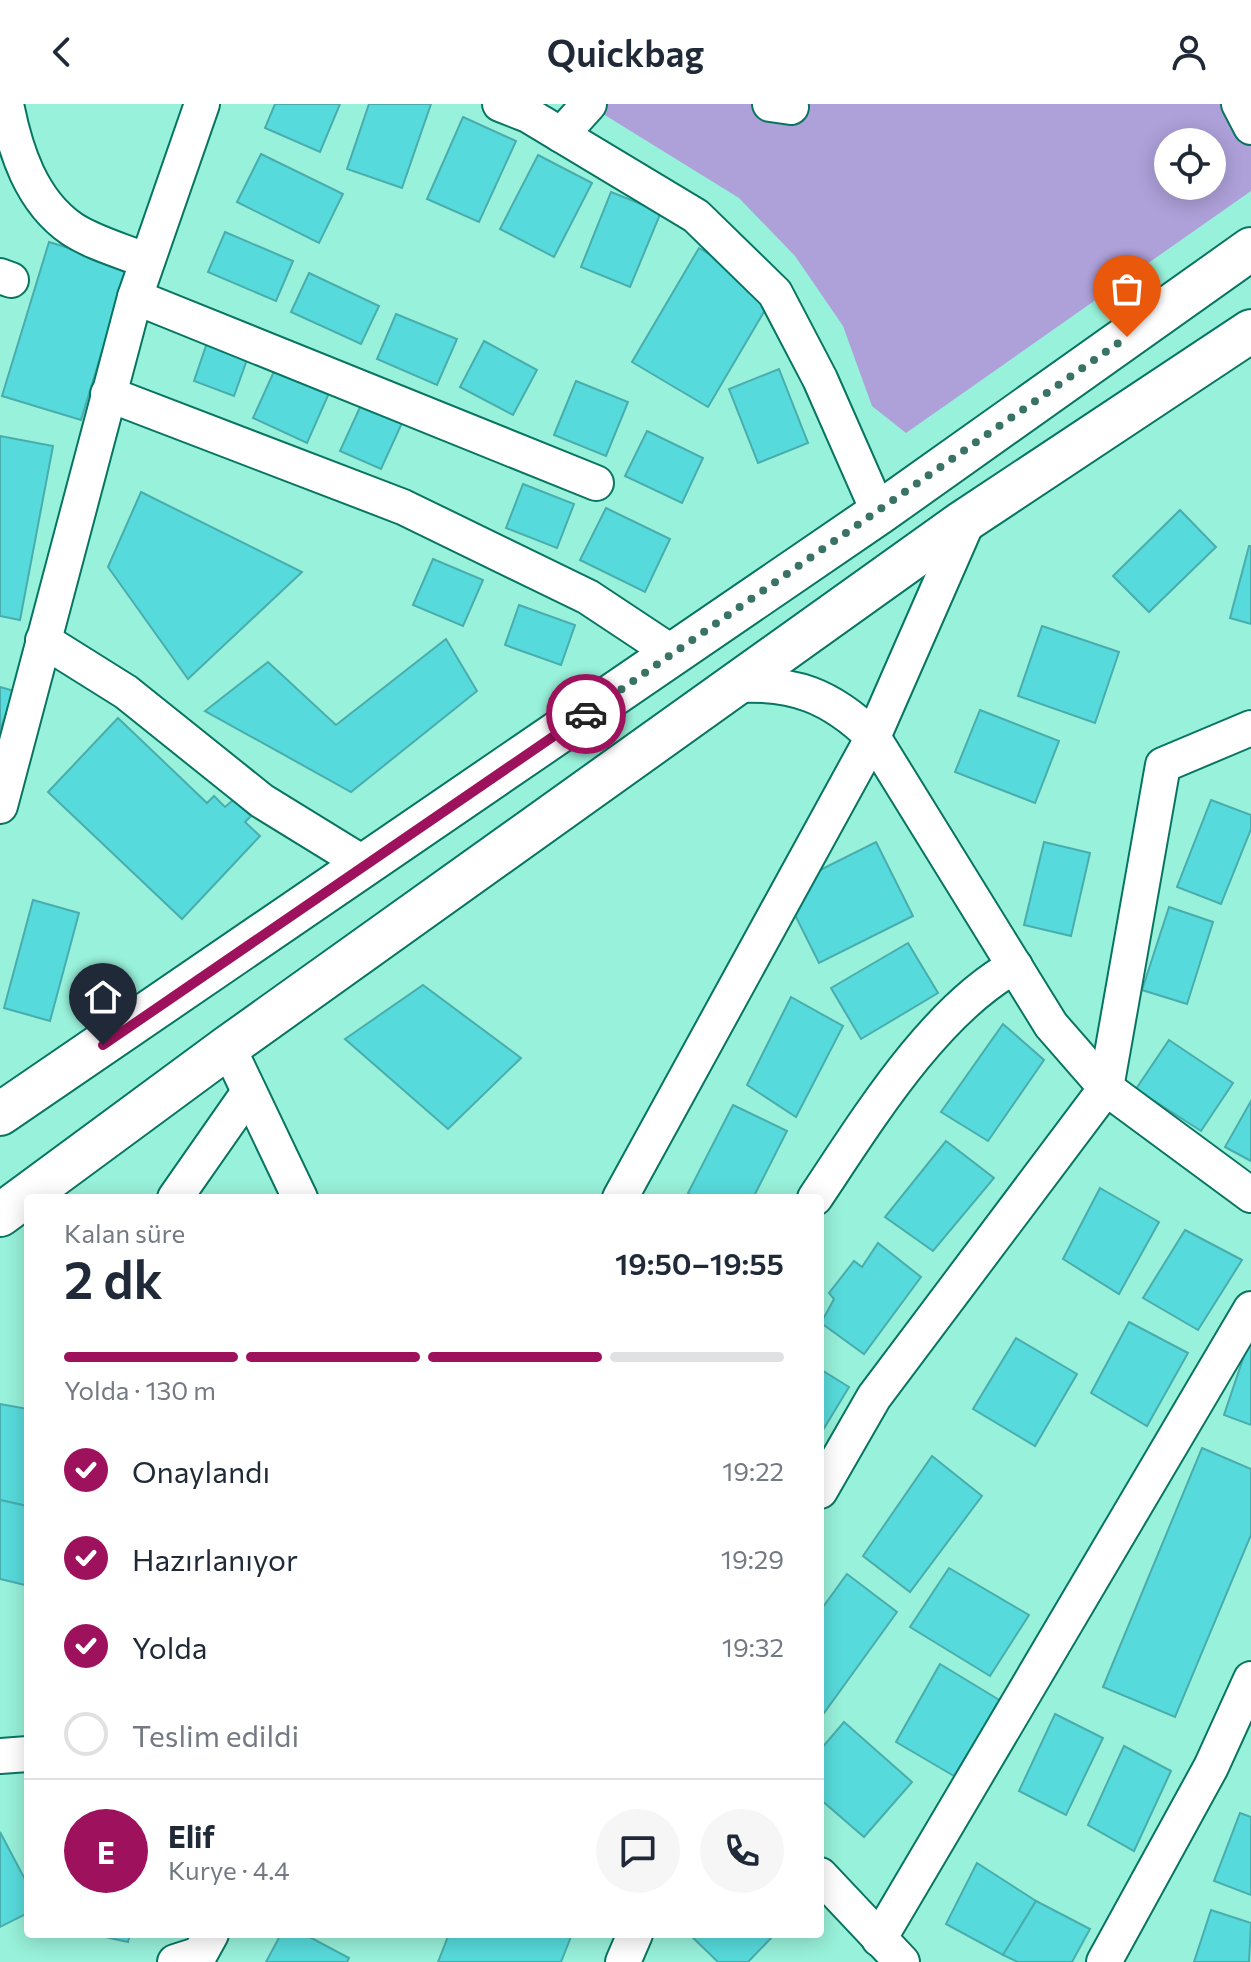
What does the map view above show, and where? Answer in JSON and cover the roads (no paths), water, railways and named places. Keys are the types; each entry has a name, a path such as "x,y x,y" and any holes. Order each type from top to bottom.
{"main road":[{"path":"0,1114 879,513 1251,249"},
{"path":"28,1194 228,1047 969,518 1251,331"},
{"path":"0,1215 24,1197"}],"street":[{"path":"6,104 12,133 32,184 50,212 74,231 147,261"},
{"path":"500,104 561,135 696,216 775,293 820,379 879,513"},
{"path":"561,135 589,104"},
{"path":"1239,104 1251,127"},
{"path":"1,792 108,394 190,107"},
{"path":"135,297 596,483"},
{"path":"108,394 403,507 588,597 674,654"},
{"path":"622,1194 873,737 969,518"},
{"path":"43,640 126,692 262,801 366,865"},
{"path":"736,685 769,683 804,690 831,703 873,737 1051,1025 1106,1088 1251,1195"},
{"path":"824,1484 874,1397 1106,1088 1163,765 1250,730"},
{"path":"818,1194 892,1084 993,977 1015,966"},
{"path":"228,1047 298,1194"},
{"path":"178,1194 249,1092"},
{"path":"824,1879 890,1951 1251,1309"},
{"path":"1104,1962 1238,1740 1251,1679"},
{"path":"0,1756 24,1754"},
{"path":"623,1962 633,1938"}]}
